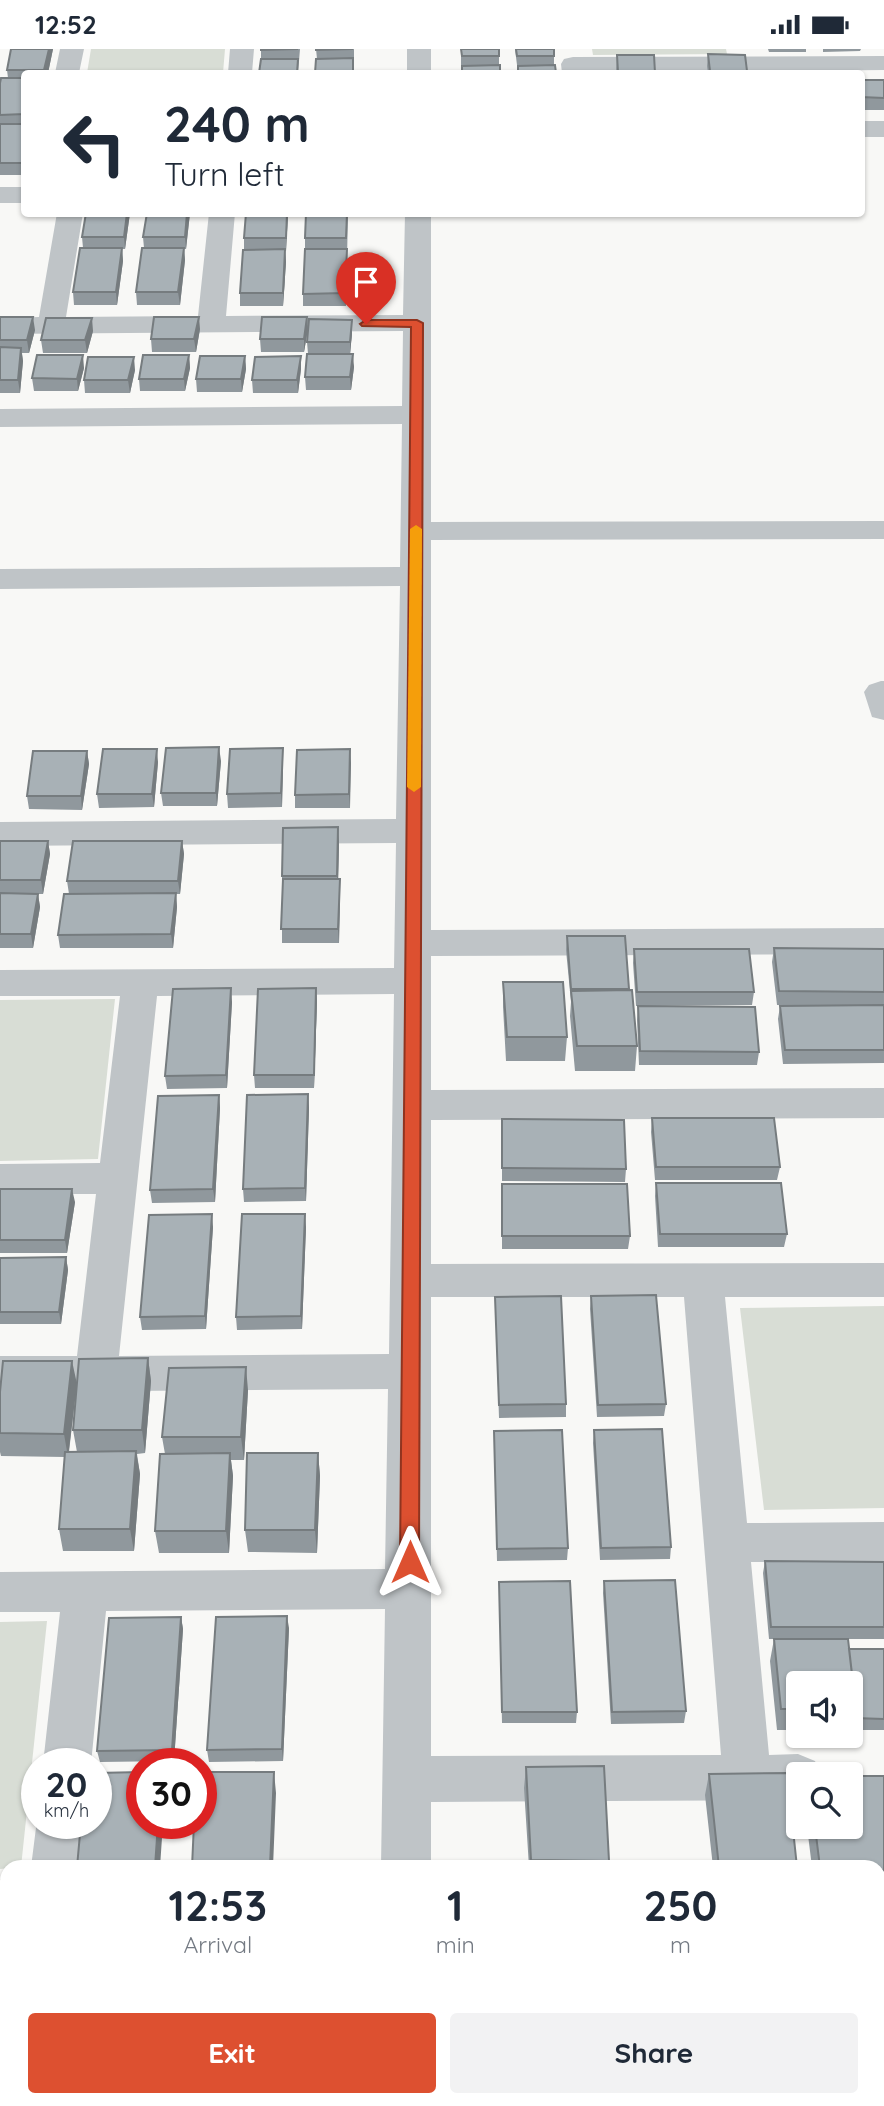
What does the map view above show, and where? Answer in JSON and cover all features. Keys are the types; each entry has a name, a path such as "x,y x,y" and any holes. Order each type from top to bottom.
{"street":[{"path":"68,70 72,49"},
{"path":"240,70 242,49"},
{"path":"419,49 419,70"},
{"path":"573,62 752,56 884,63"},
{"path":"865,129 884,129"},
{"path":"0,195 21,195"},
{"path":"51,326 69,217"},
{"path":"211,325 222,217"},
{"path":"406,1860 418,217"},
{"path":"0,327 417,323"},
{"path":"0,418 417,415"},
{"path":"416,531 884,530"},
{"path":"0,579 416,576"},
{"path":"884,692 881,692 884,709"},
{"path":"0,834 414,831"},
{"path":"414,943 884,941"},
{"path":"0,983 413,981"},
{"path":"96,1374 140,982"},
{"path":"412,1105 884,1103"},
{"path":"0,1179 118,1178"},
{"path":"703,1280 747,1777"},
{"path":"412,1281 884,1280"},
{"path":"0,1374 411,1371"},
{"path":"727,1543 884,1542"},
{"path":"0,1592 409,1589"},
{"path":"69,1748 85,1591"},
{"path":"408,1779 786,1777"},
{"path":"57,1860 59,1839"}],"shaded area":[{"path":"91,49 225,49 223,70 88,70"},
{"path":"592,49 726,49 727,54 593,55"},
{"path":"115,999 98,1159 0,1161 0,1000"},
{"path":"884,1306 884,1508 764,1510 740,1308"},
{"path":"47,1621 34,1748 21,1748 21,1839 24,1839 22,1860 0,1860 0,1622"}],"building":[{"path":"11,49 49,49 44,70 7,70"},
{"path":"461,49 499,49 499,56 462,56"},
{"path":"516,49 554,49 554,56 517,56"},
{"path":"708,54 745,55 747,70 710,70"},
{"path":"617,55 654,55 655,70 618,70"},
{"path":"353,58 353,70 315,70 316,59"},
{"path":"261,59 298,59 297,70 259,70"},
{"path":"500,65 500,70 462,70 462,66"},
{"path":"555,65 556,70 518,70 518,66"},
{"path":"1,78 21,78 21,114 0,115"},
{"path":"865,80 884,80 884,98 865,97"},
{"path":"0,124 21,124 21,163 0,163"},
{"path":"85,217 126,217 124,237 82,237"},
{"path":"146,217 187,217 185,237 143,237"},
{"path":"246,217 287,217 286,238 244,238"},
{"path":"306,217 347,217 346,238 305,238"},
{"path":"80,248 122,248 116,292 73,292"},
{"path":"142,248 184,248 178,292 136,292"},
{"path":"285,249 283,293 240,293 243,250"},
{"path":"305,249 347,249 345,293 303,294"},
{"path":"0,317 33,317 27,340 0,340"},
{"path":"154,317 199,317 194,339 151,339"},
{"path":"262,317 307,317 304,339 260,339"},
{"path":"46,318 92,318 85,340 41,340"},
{"path":"309,319 352,320 350,342 307,342"},
{"path":"0,347 21,348 18,380 0,380"},
{"path":"307,354 353,354 350,377 305,377"},
{"path":"37,355 83,355 77,379 32,378"},
{"path":"143,355 189,355 184,379 139,379"},
{"path":"200,356 245,356 241,379 196,379"},
{"path":"301,356 297,380 252,380 255,357"},
{"path":"88,357 134,357 128,380 84,380"},
{"path":"219,747 216,793 161,793 166,748"},
{"path":"283,748 281,793 227,794 230,749"},
{"path":"103,749 157,749 152,794 97,794"},
{"path":"350,749 349,794 295,795 297,750"},
{"path":"33,751 87,751 81,796 27,796"},
{"path":"338,827 337,876 282,876 283,828"},
{"path":"0,841 48,841 41,880 0,880"},
{"path":"73,841 182,841 178,881 67,881"},
{"path":"283,879 340,879 338,929 281,929"},
{"path":"0,893 38,894 31,934 0,934"},
{"path":"176,893 171,934 58,935 64,894"},
{"path":"567,936 625,936 629,989 571,989"},
{"path":"774,948 884,949 884,992 779,991"},
{"path":"634,949 749,949 754,992 637,992"},
{"path":"503,982 563,982 567,1037 507,1037"},
{"path":"231,988 226,1075 165,1076 173,989"},
{"path":"316,988 314,1075 254,1075 258,989"},
{"path":"632,990 637,1046 577,1046 571,991"},
{"path":"884,1005 884,1050 785,1050 780,1006"},
{"path":"638,1006 755,1007 759,1052 640,1051"},
{"path":"308,1094 305,1188 243,1189 247,1095"},
{"path":"219,1095 213,1189 150,1190 158,1096"},
{"path":"652,1118 774,1118 780,1167 656,1167"},
{"path":"502,1119 624,1120 626,1169 502,1168"},
{"path":"656,1183 781,1183 787,1234 660,1234"},
{"path":"502,1184 627,1184 630,1236 502,1236"},
{"path":"0,1189 72,1189 65,1240 0,1240"},
{"path":"212,1214 205,1316 140,1317 149,1215"},
{"path":"242,1214 305,1214 301,1316 236,1317"},
{"path":"66,1257 59,1312 0,1312 0,1258"},
{"path":"656,1295 666,1404 598,1405 591,1296"},
{"path":"561,1296 566,1404 499,1405 495,1297"},
{"path":"148,1358 142,1430 73,1430 79,1359"},
{"path":"3,1361 72,1361 64,1434 0,1433"},
{"path":"246,1367 241,1437 162,1437 169,1368"},
{"path":"662,1429 671,1547 601,1548 594,1430"},
{"path":"562,1430 568,1548 497,1549 494,1431"},
{"path":"136,1451 130,1529 59,1529 65,1452"},
{"path":"230,1453 226,1531 155,1531 160,1454"},
{"path":"247,1453 318,1453 315,1530 245,1530"},
{"path":"765,1561 884,1562 884,1627 771,1627"},
{"path":"675,1580 686,1711 612,1712 604,1581"},
{"path":"570,1581 577,1712 502,1712 499,1582"},
{"path":"287,1616 282,1749 207,1748 216,1617"},
{"path":"181,1617 172,1748 126,1748 126,1751 112,1751 112,1748 97,1748 109,1618"},
{"path":"774,1639 848,1639 852,1671 786,1671 786,1709 781,1709"},
{"path":"849,1649 884,1649 884,1719 863,1718 863,1671 852,1671"},
{"path":"604,1766 609,1860 531,1860 526,1767"},
{"path":"126,1772 126,1839 157,1839 155,1860 78,1860 80,1839 112,1839 112,1773"},
{"path":"217,1772 274,1772 270,1860 192,1860 193,1839 217,1839"},
{"path":"786,1773 786,1839 794,1839 796,1860 718,1860 709,1774"},
{"path":"863,1776 884,1776 884,1860 819,1860 816,1839 863,1839"}],"slow traffic":[{"path":"414,787 416,529"}],"route":[{"path":"366,324 417,323 410,1562"}]}
